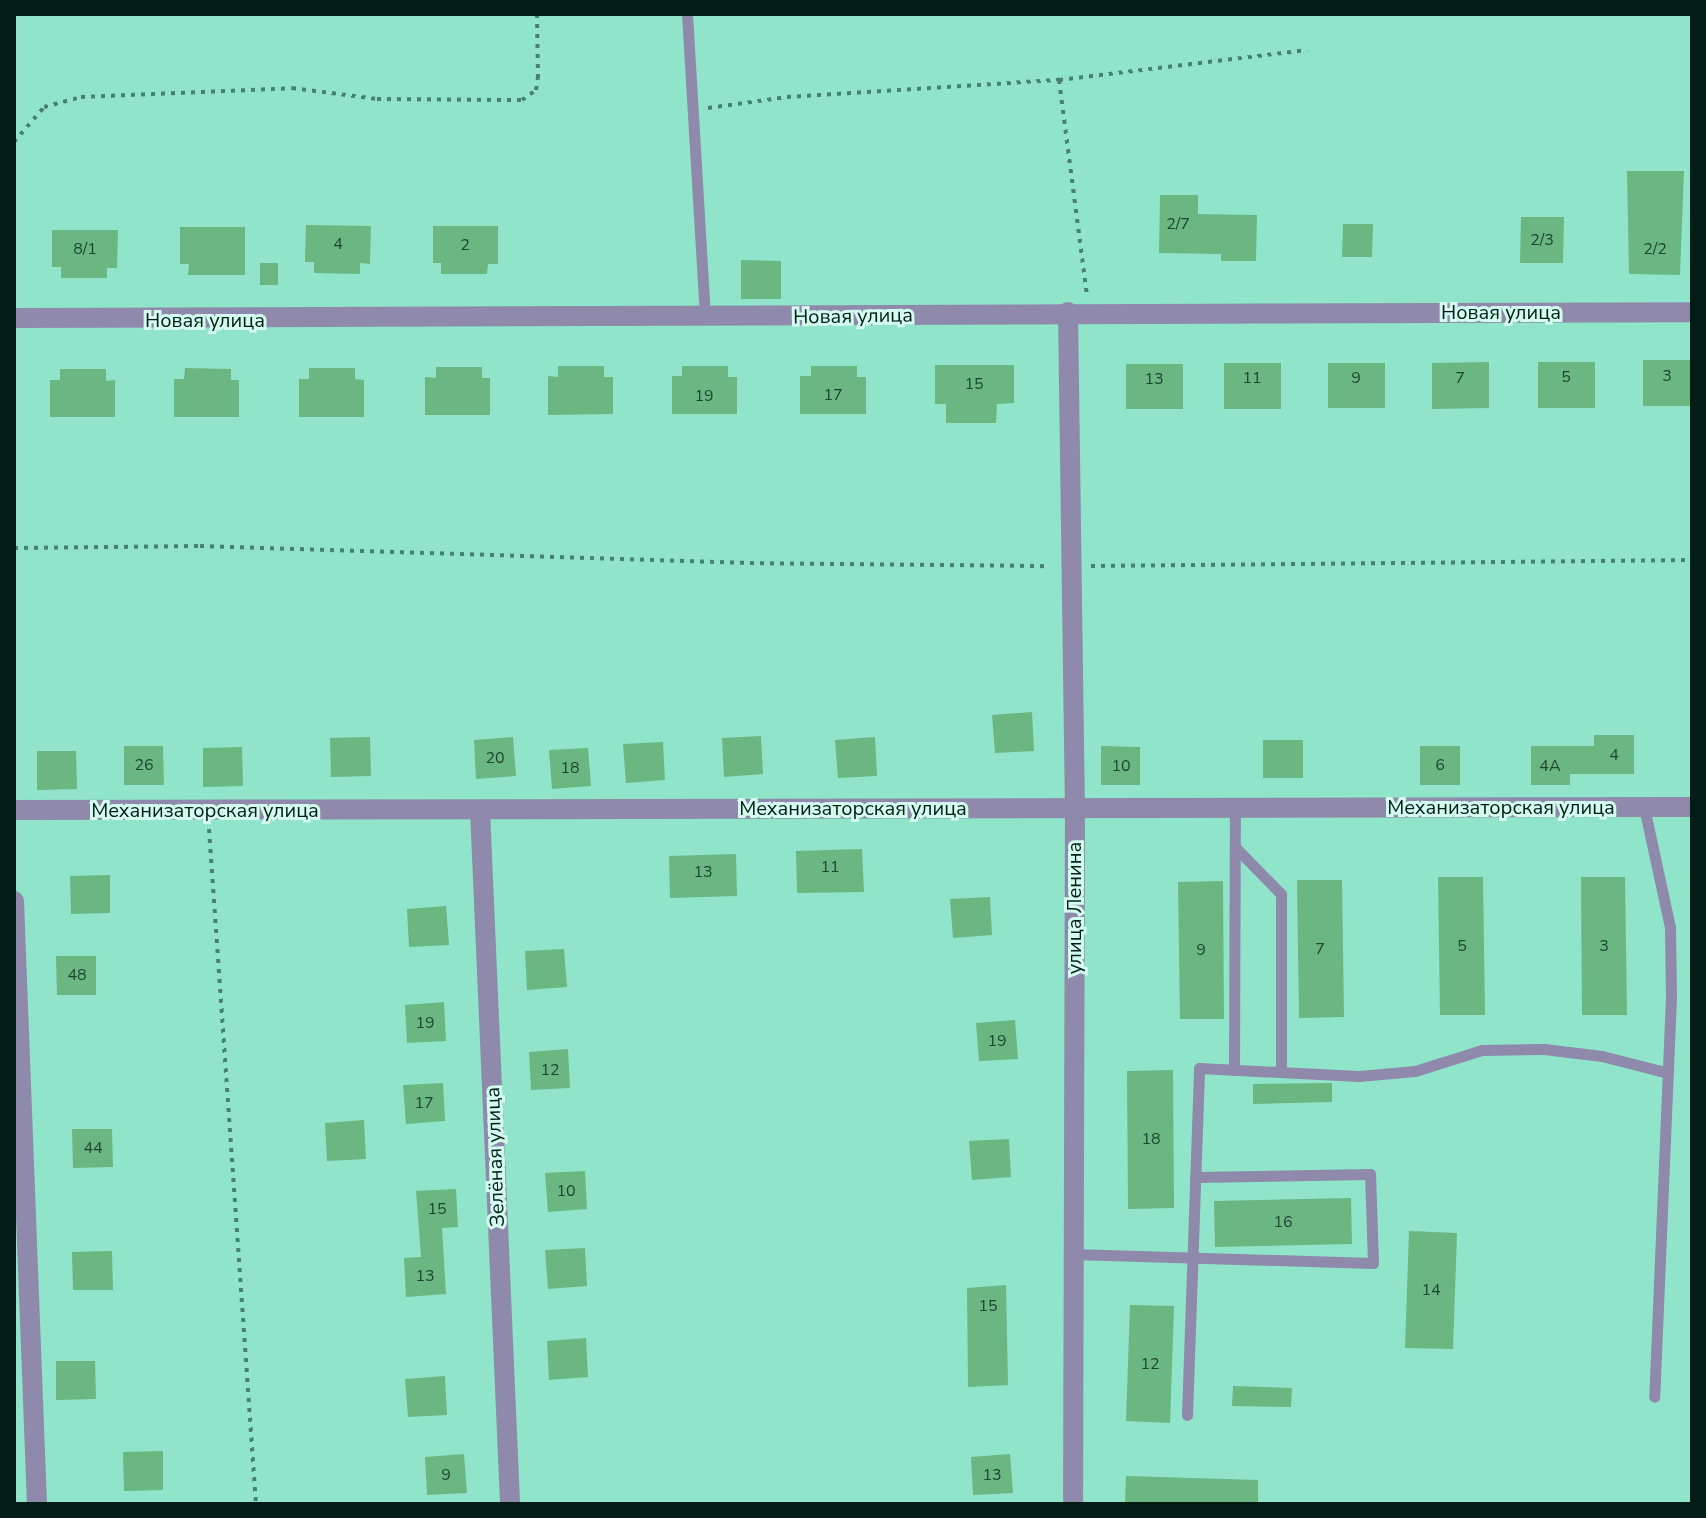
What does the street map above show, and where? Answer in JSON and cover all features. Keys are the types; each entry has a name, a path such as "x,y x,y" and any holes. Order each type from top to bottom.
{"street":[{"name":"Новая улица","path":"14,318 705,318 1079,312 1692,312"},
{"name":"улица Ленина","path":"1073,1504 1075,806 1071,566 1079,312"},
{"name":"Механизаторская улица","path":"14,810 1692,807"},
{"name":"Зелёная улица","path":"480,810 510,1504"},
{"path":"14,901 37,1504"}],"lane":[{"path":"687,14 689,111 705,318"},
{"path":"1234,1070 1235,807"},
{"path":"1644,807 1670,927 1668,1073 1654,1397"},
{"path":"1236,848 1281,894 1281,1072"},
{"path":"1187,1415 1199,1068 1359,1076 1415,1071 1482,1050 1544,1049 1602,1056 1668,1073"},
{"path":"1072,1254 1192,1260 1373,1263 1370,1174 1195,1177"}],"path":[{"path":"14,142 44,107 81,97 292,88 377,99 522,100 536,90 537,14"},
{"path":"689,111 787,97 1059,80 1307,50"},
{"path":"1059,80 1079,312"},
{"path":"14,548 215,546 750,563 1071,566 1692,560"},
{"path":"207,810 256,1504"}],"building":[{"path":"1627,171 1684,171 1680,275 1629,274"},
{"path":"1160,195 1198,195 1198,214 1257,215 1256,261 1221,261 1221,254 1159,253"},
{"path":"1521,217 1564,217 1563,263 1520,263"},
{"path":"1343,224 1373,224 1372,257 1342,257"},
{"path":"306,225 371,226 370,264 360,263 360,274 314,273 314,262 305,262"},
{"path":"433,226 498,226 498,264 488,264 487,274 441,274 441,263 433,263"},
{"path":"180,227 245,227 245,275 188,275 189,264 180,264"},
{"path":"52,230 118,230 117,268 107,268 107,278 61,278 61,267 52,267"},
{"path":"741,260 781,261 781,299 741,299"},
{"path":"260,263 278,263 278,285 260,285"},
{"path":"1643,360 1692,360 1692,406 1643,406"},
{"path":"1489,362 1489,408 1432,409 1432,363"},
{"path":"1538,362 1595,362 1595,408 1538,408"},
{"path":"1224,363 1281,363 1281,409 1224,409"},
{"path":"1328,363 1385,363 1385,408 1328,408"},
{"path":"1126,364 1183,364 1183,409 1126,409"},
{"path":"935,365 1014,365 1014,403 997,404 996,423 946,423 946,404 935,404"},
{"path":"558,366 604,366 604,377 613,377 613,414 548,415 548,376 558,377"},
{"path":"682,366 728,366 728,377 737,377 737,414 672,414 672,376 682,376"},
{"path":"811,366 857,366 857,377 866,377 866,414 800,414 800,376 811,376"},
{"path":"436,367 482,367 482,378 490,378 490,415 425,415 425,377 436,378"},
{"path":"185,368 231,369 231,380 239,380 239,417 174,417 174,379 184,379"},
{"path":"309,368 355,368 355,379 364,380 364,417 299,417 299,379 309,379"},
{"path":"60,369 106,369 106,381 115,380 115,417 50,417 50,380 60,380"},
{"path":"1032,712 1034,751 995,753 992,715"},
{"path":"1594,735 1634,735 1634,774 1570,774 1570,785 1531,785 1531,746 1594,746"},
{"path":"761,736 763,774 724,777 722,738"},
{"path":"370,737 371,776 331,777 330,738"},
{"path":"513,737 516,776 476,779 474,740"},
{"path":"875,737 877,776 838,778 835,740"},
{"path":"1263,740 1303,740 1303,778 1263,778"},
{"path":"663,742 665,780 626,783 623,744"},
{"path":"124,746 163,746 164,785 124,785"},
{"path":"1101,746 1140,747 1140,785 1101,785"},
{"path":"1420,746 1460,746 1460,785 1420,785"},
{"path":"242,747 243,786 203,787 203,748"},
{"path":"588,748 591,786 552,789 549,750"},
{"path":"37,751 76,751 77,789 37,790"},
{"path":"862,849 864,892 797,893 796,851"},
{"path":"736,854 737,896 670,898 669,856"},
{"path":"110,875 110,913 71,914 70,876"},
{"path":"1438,877 1483,877 1485,1015 1440,1015"},
{"path":"1581,877 1625,877 1627,1015 1582,1015"},
{"path":"1297,880 1342,880 1344,1017 1299,1018"},
{"path":"1223,881 1224,1019 1180,1019 1178,882"},
{"path":"990,897 992,935 953,938 950,899"},
{"path":"446,906 449,945 409,947 407,909"},
{"path":"564,949 567,987 527,990 525,951"},
{"path":"56,956 96,956 96,995 57,995"},
{"path":"444,1002 446,1041 407,1043 405,1005"},
{"path":"1015,1020 1018,1059 979,1061 976,1023"},
{"path":"568,1049 570,1088 531,1090 529,1052"},
{"path":"1173,1070 1174,1208 1128,1209 1127,1071"},
{"path":"443,1083 445,1121 406,1124 403,1085"},
{"path":"1332,1083 1332,1102 1253,1104 1253,1084"},
{"path":"364,1120 366,1159 327,1161 325,1123"},
{"path":"72,1129 112,1129 113,1167 73,1168"},
{"path":"1009,1139 1011,1177 972,1180 969,1141"},
{"path":"585,1171 587,1209 548,1212 545,1173"},
{"path":"456,1189 458,1227 442,1228 446,1294 406,1297 404,1258 421,1257 416,1191"},
{"path":"1351,1198 1352,1244 1215,1247 1214,1201"},
{"path":"1409,1231 1457,1233 1453,1349 1405,1348"},
{"path":"585,1248 587,1286 548,1289 545,1250"},
{"path":"112,1251 113,1290 73,1290 72,1252"},
{"path":"1006,1285 1008,1385 968,1387 967,1288"},
{"path":"1130,1305 1174,1306 1170,1423 1126,1421"},
{"path":"586,1338 588,1377 549,1380 547,1341"},
{"path":"56,1361 95,1361 96,1399 56,1400"},
{"path":"445,1376 447,1415 408,1417 405,1379"},
{"path":"1233,1386 1292,1388 1291,1407 1232,1406"},
{"path":"163,1451 163,1490 124,1491 123,1452"},
{"path":"464,1454 467,1493 427,1495 425,1457"},
{"path":"1010,1454 1013,1493 973,1495 971,1457"},
{"path":"1126,1476 1258,1480 1258,1504 1125,1504"}]}
